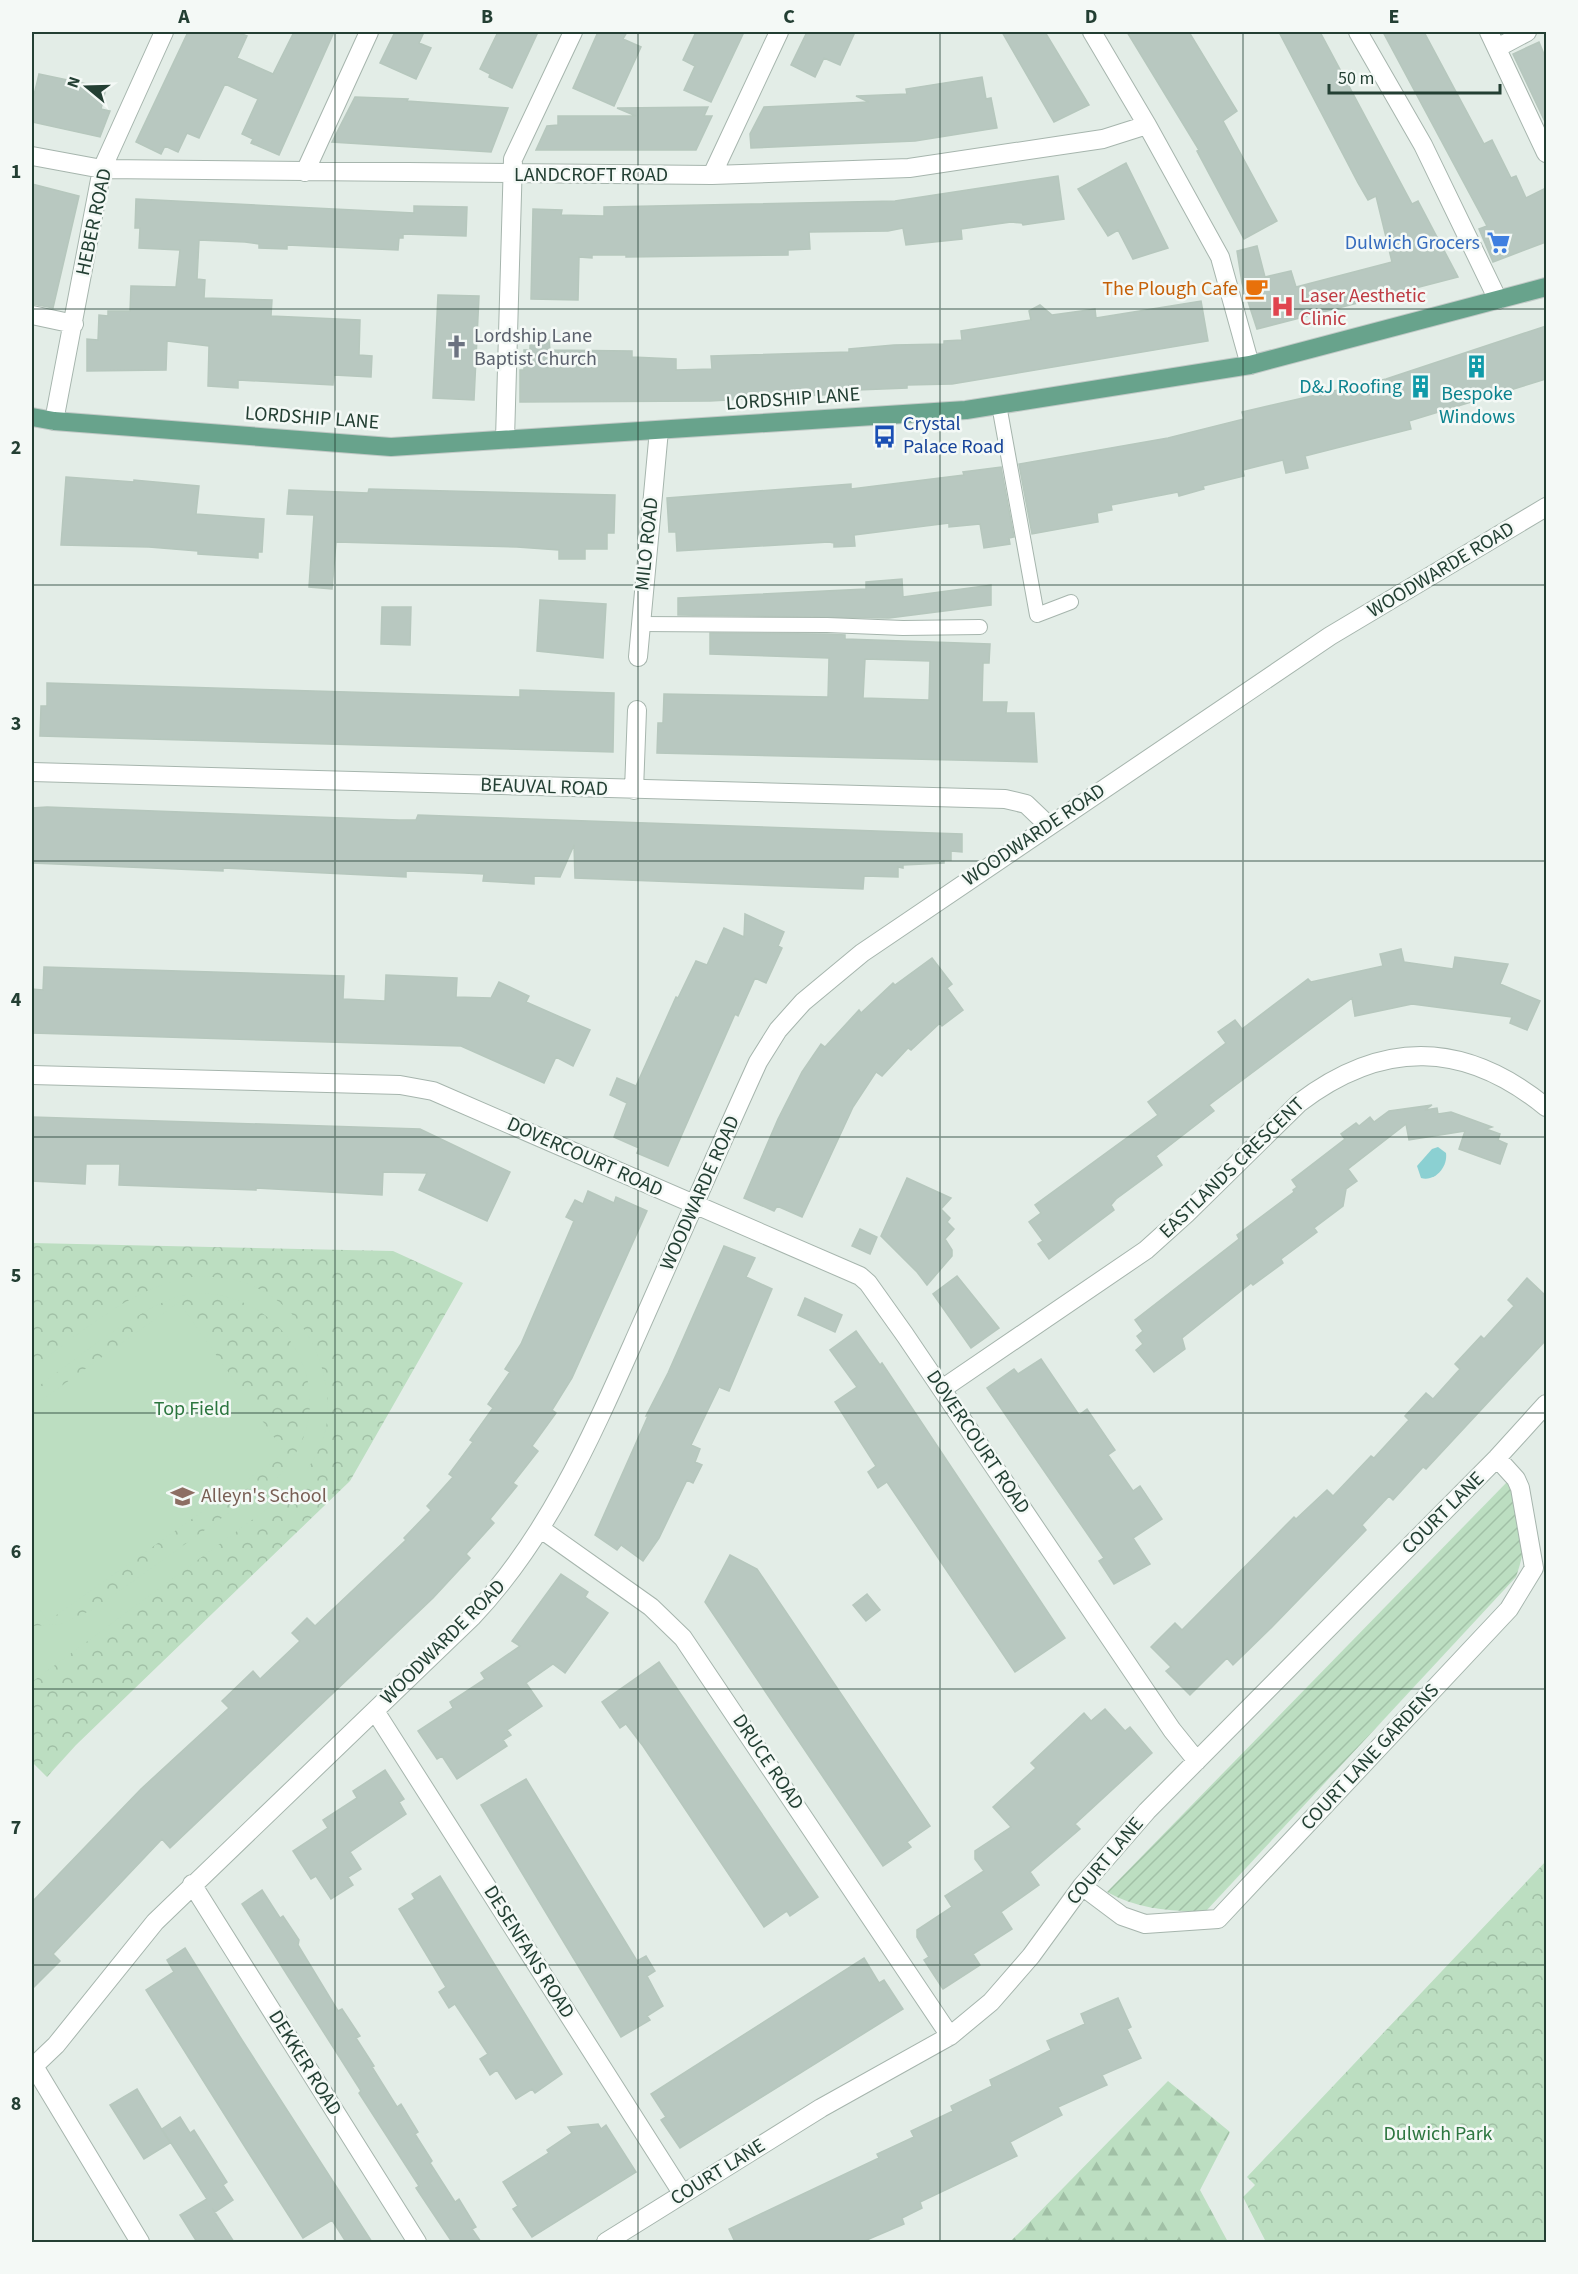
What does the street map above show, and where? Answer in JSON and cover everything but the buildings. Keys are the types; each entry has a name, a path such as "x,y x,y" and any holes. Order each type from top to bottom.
{"main road":[{"name":"LORDSHIP LANE","path":"32,417 54,421 391,447 966,410 1250,365 1546,288"}],"street":[{"name":"HEBER ROAD","path":"54,421 102,169 164,32"},
{"path":"305,172 369,32"},
{"path":"505,439 513,159 573,32"},
{"path":"712,175 779,32"},
{"path":"1092,32 1148,125 1220,257 1250,365"},
{"path":"1358,32 1422,145 1498,300"},
{"path":"1527,32 1493,40 1546,153"},
{"name":"LANDCROFT ROAD","path":"32,156 102,169 511,175 712,175 909,168 1103,139 1148,125"},
{"path":"32,315 74,324"},
{"name":"MILO ROAD","path":"638,657 659,430"},
{"name":"WOODWARDE ROAD","path":"33,2065 77,2019 137,1941 192,1884 487,1602 541,1529 592,1433 758,1062 789,1017 853,960 1048,825 1330,636 1546,507"},
{"path":"634,790 637,710"},
{"name":"BEAUVAL ROAD","path":"32,772 1005,799 1026,804 1048,825"},
{"name":"EASTLANDS CRESCENT","path":"942,1389 1146,1250 1186,1214 1299,1102 1318,1088 1353,1069 1395,1056 1414,1054 1451,1058 1508,1080 1546,1107"},
{"name":"DOVERCOURT ROAD","path":"32,1075 417,1087 449,1096 860,1276 868,1283 942,1389 1176,1736 1197,1761"},
{"name":"COURT LANE","path":"606,2242 821,2108 950,2036 991,2002 1014,1977 1082,1886 1148,1811 1497,1458 1546,1404"},
{"name":"COURT LANE GARDENS","path":"1082,1886 1122,1916 1145,1924 1218,1919 1509,1609 1534,1568 1520,1488 1516,1479 1497,1458"},
{"name":"DRUCE ROAD","path":"541,1529 651,1607 683,1638 950,2036"},
{"name":"DESENFANS ROAD","path":"375,1711 682,2193"},
{"name":"DEKKER ROAD","path":"192,1884 417,2242"},
{"path":"33,2065 140,2242"}],"lane":[{"path":"999,405 1037,615 1071,602"},
{"path":"640,624 980,627"}],"green space":[{"name":"Top Field","path":"32,1243 393,1251 463,1283 350,1481 76,1745 47,1777 32,1762"},
{"path":"198,1276 229,1279 248,1284 267,1293 298,1321 319,1358 325,1379 328,1400 327,1421 322,1442 307,1470 286,1495 32,1682 32,1651 41,1645 32,1643 32,1626 61,1624 94,1609 275,1480 291,1460 303,1438 308,1421 310,1395 305,1371 295,1348 280,1329 261,1313 240,1301 215,1295 190,1294 152,1308 109,1335 32,1391 32,1368 90,1325 131,1299 152,1289"},
{"path":"179,1302 285,1453 48,1621 32,1599 32,1407"},
{"path":"1507,1482 1524,1528 1523,1550 1516,1577 1206,1911 1180,1911 1143,1906 1107,1892"},
{"name":"Dulwich Park","path":"1546,1861 1546,2242 1266,2242 1243,2197 1255,2185 1247,2177"},
{"path":"1168,2081 1230,2132 1200,2190 1228,2242 1010,2242"}],"water":[{"path":"1438,1147 1446,1153 1443,1168 1436,1176 1421,1178 1417,1166 1432,1149"}],"place":[{"name":"Dulwich Grocers","path":"1498,243"},
{"name":"The Plough Cafe","path":"1256,289"},
{"name":"Laser Aesthetic Clinic","path":"1282,307"},
{"name":"Lordship Lane Baptist Church","path":"456,347"},
{"name":"Bespoke Windows","path":"1477,366"},
{"name":"D&J Roofing","path":"1420,387"},
{"name":"Crystal Palace Road","path":"885,436"},
{"name":"Alleyn's School","path":"183,1496"}]}
